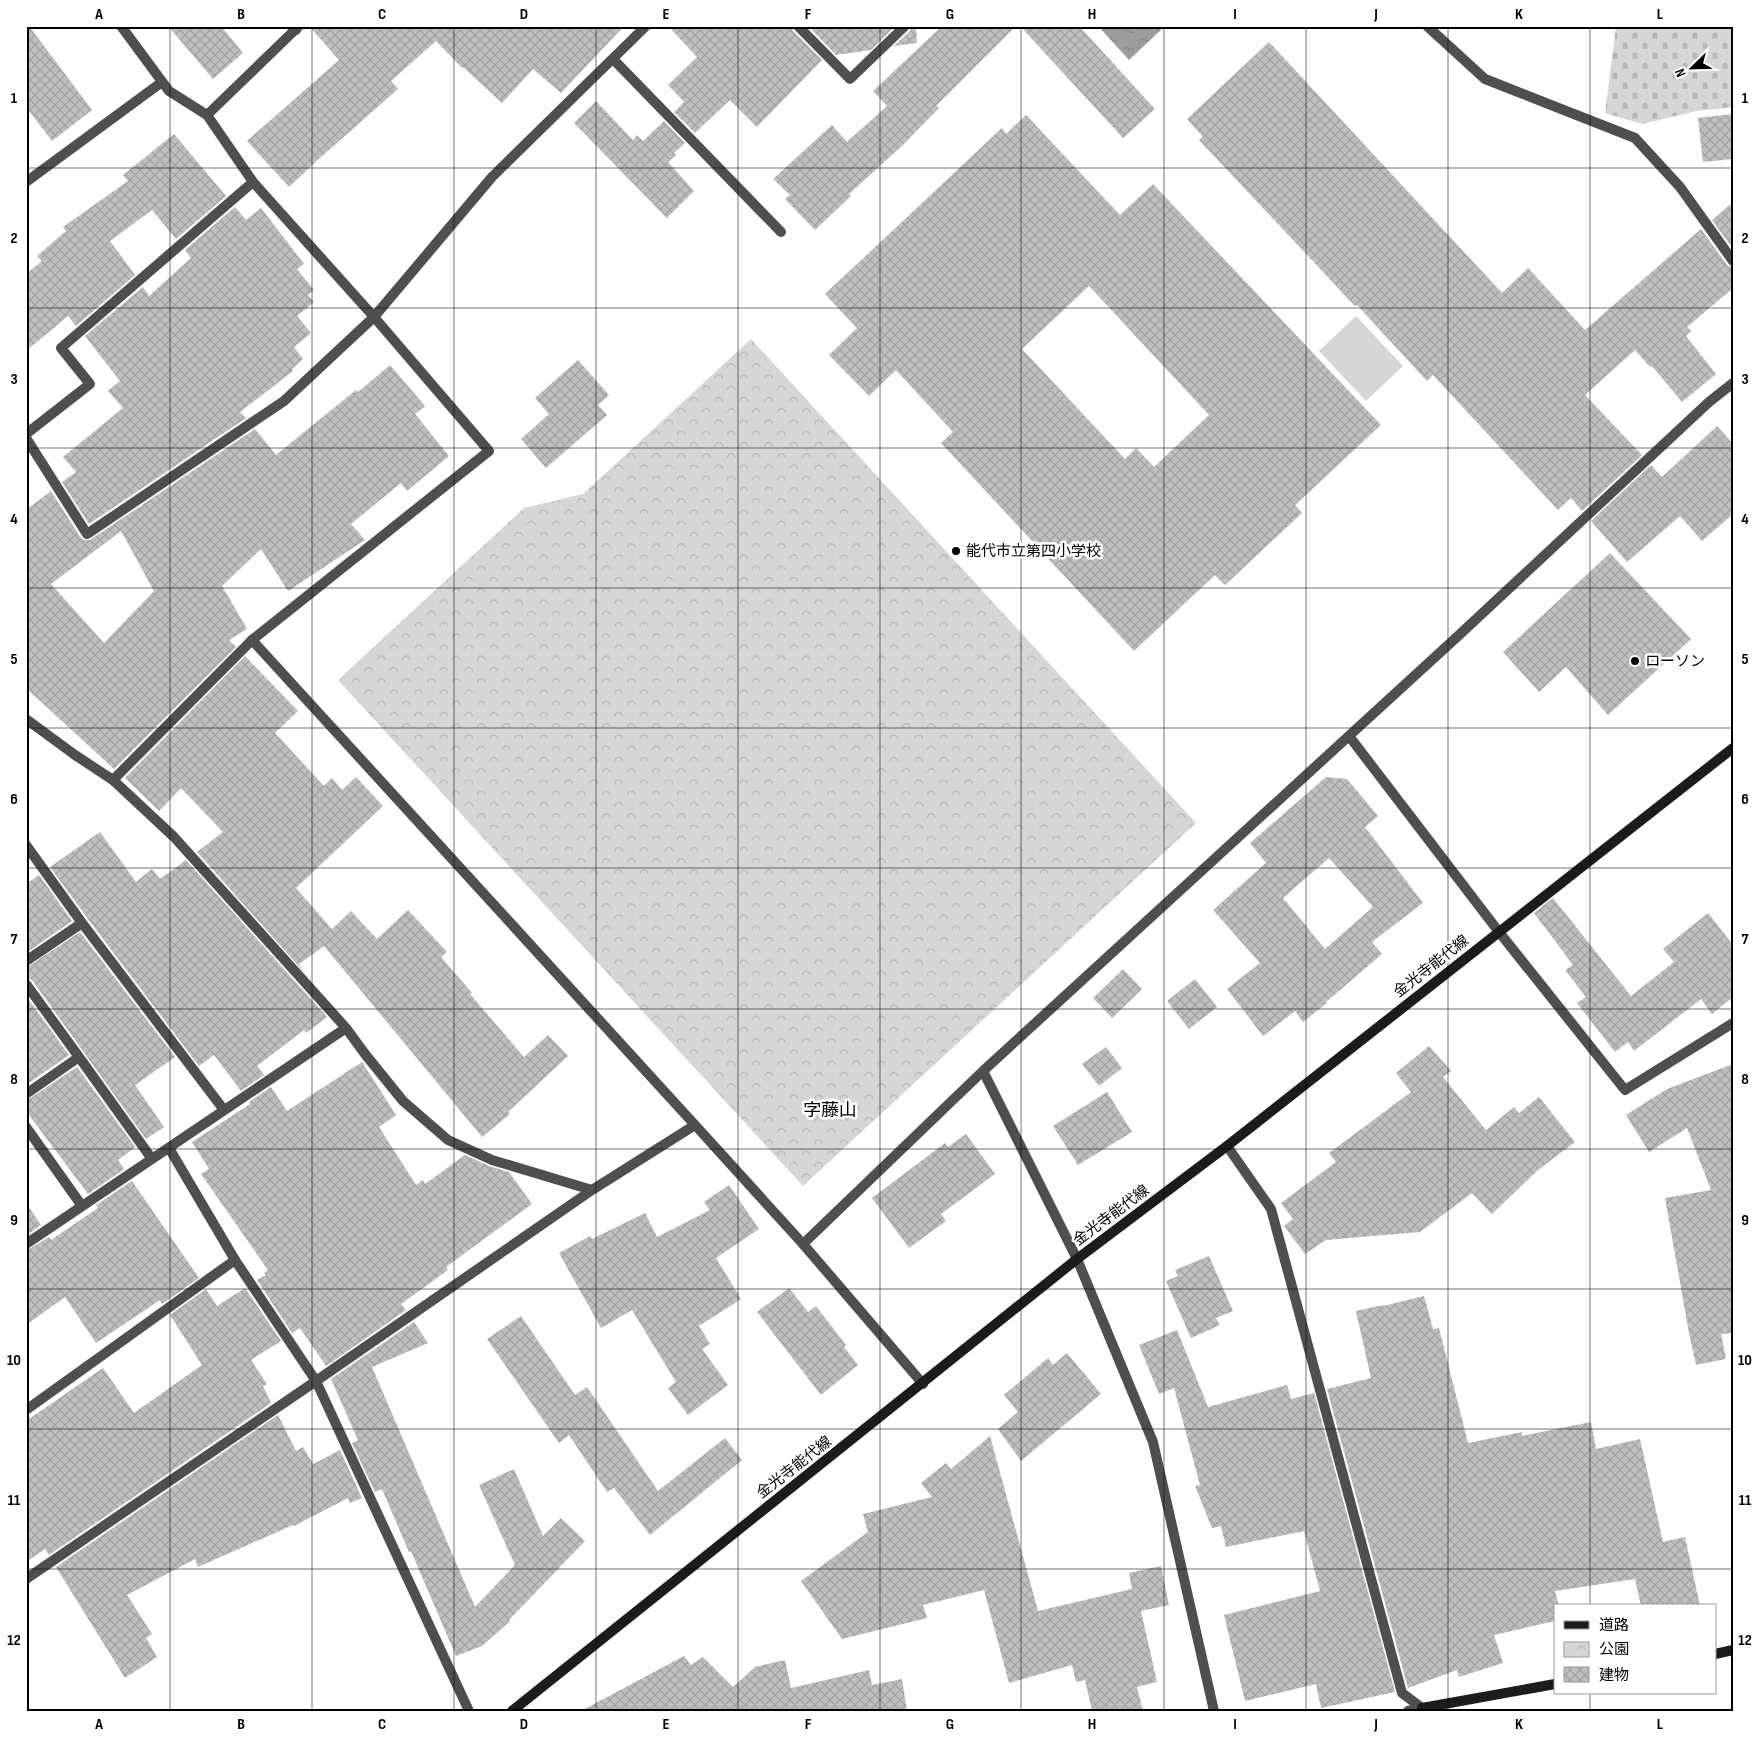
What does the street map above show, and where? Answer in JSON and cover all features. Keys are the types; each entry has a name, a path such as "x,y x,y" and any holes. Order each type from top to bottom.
{"main road":[{"name":"金光寺能代線","path":"512,1711 1077,1259 1227,1146 1733,748"},
{"path":"1716,1654 1733,1650"},
{"path":"1423,1710 1554,1684"}],"street":[{"path":"114,780 252,640 489,451 374,317 253,182 207,115 169,91 122,26"},
{"path":"253,182 61,348 90,384 26,436 87,534 284,400 374,317 492,178 646,26"},
{"path":"798,26 850,78 905,26"},
{"path":"1426,26 1485,79 1635,138 1680,187 1733,262"},
{"path":"207,115 296,28"},
{"path":"613,59 781,232"},
{"path":"26,182 162,82"},
{"path":"804,1244 983,1072 1458,636 1708,402 1733,383"},
{"path":"252,640 804,1244 923,1384"},
{"path":"26,719 75,755 114,780 174,837 346,1028 403,1101 448,1140 492,1160 592,1190"},
{"path":"1349,736 1499,932 1624,1090 1733,1023"},
{"path":"26,845 82,923 224,1110"},
{"path":"26,961 82,923"},
{"path":"26,984 152,1159"},
{"path":"26,1244 346,1028"},
{"path":"26,1094 79,1057"},
{"path":"983,1072 1077,1259 1153,1442 1214,1711"},
{"path":"26,1579 592,1190 695,1125"},
{"path":"26,1127 82,1206"},
{"path":"1227,1146 1271,1209 1402,1693 1423,1710"},
{"path":"169,1148 235,1260 316,1381 469,1711"},
{"path":"26,1410 235,1260"},
{"path":"1408,1711 1423,1710"}],"green space":[{"path":"1616,26 1733,26 1733,107 1697,111 1642,124 1605,113"},
{"path":"1356,316 1403,366 1366,401 1319,351"},
{"path":"751,339 1196,823 803,1186 338,680 524,508 583,494"}],"water":[{"path":"1098,26 1165,26 1129,60"}],"building":[{"path":"26,26 29,26 92,110 52,141 26,107"},
{"path":"168,26 221,26 243,53 213,79"},
{"path":"309,26 624,26 561,93 533,69 502,103 462,68 436,41 391,81 398,89 289,187 247,141 339,60"},
{"path":"668,26 791,26 793,31 822,60 757,127 730,100 695,133 674,112 684,102 668,85 697,57"},
{"path":"808,26 895,26 871,50 836,55"},
{"path":"912,26 916,26 917,43 894,46 910,31"},
{"path":"942,26 1016,26 936,106 939,108 903,145 849,194 851,196 815,230 785,199 790,195 773,179 832,125 847,142 887,106 873,91"},
{"path":"1020,26 1079,26 1155,109 1123,138"},
{"path":"1269,42 1502,293 1528,268 1585,330 1701,229 1727,265 1733,268 1733,288 1687,327 1691,331 1686,336 1716,374 1682,402 1652,366 1650,367 1635,350 1585,395 1642,455 1582,511 1571,498 1558,510 1433,375 1427,381 1199,140 1203,137 1187,119"},
{"path":"596,101 633,140 637,135 643,141 664,121 685,143 674,153 676,155 668,162 694,191 667,218 574,123"},
{"path":"1733,114 1733,159 1703,162 1698,118"},
{"path":"1026,115 1120,215 1153,184 1381,425 1295,505 1302,513 1225,585 1215,575 1134,651 941,443 953,432 896,370 869,396 829,355 857,328 825,294 1002,128 1006,134","holes":["1089,286 1209,415 1154,467 1136,448 1125,459 1022,349"]},
{"path":"174,134 226,196 176,239 152,210 110,241 135,275 76,326 68,316 26,351 26,274 42,261 37,256 66,231 63,227 128,181 123,175"},
{"path":"1733,202 1733,249 1712,220"},
{"path":"235,207 246,220 261,208 304,264 297,269 314,290 308,295 314,302 297,316 311,333 294,347 303,359 292,369 293,371 240,412 246,418 89,524 62,482 76,472 63,457 123,408 108,391 120,381 85,336 143,287 149,296 191,258 185,250"},
{"path":"578,360 609,395 598,405 607,415 546,468 521,439 549,414 535,398"},
{"path":"390,365 425,406 415,414 449,456 407,491 401,483 351,524 365,540 288,591 261,549 222,586 247,629 229,640 236,647 114,769 26,688 26,510 51,491 81,538 90,540 255,429 276,455 356,390 358,392","holes":["121,531 154,591 104,643 51,584"]},
{"path":"1717,426 1733,444 1733,514 1702,541 1680,516 1627,562 1591,521 1651,465 1662,477"},
{"path":"1610,553 1691,639 1608,715 1566,667 1539,692 1503,652"},
{"path":"245,656 298,711 275,733 324,786 332,778 342,790 356,777 383,806 296,888 332,929 351,911 377,939 408,910 447,952 441,957 524,1057 548,1035 568,1056 508,1112 510,1114 482,1137 324,946 299,964 304,972 197,852 223,832 181,788 159,811 125,778"},
{"path":"1326,777 1347,779 1378,816 1365,827 1423,903 1372,942 1382,954 1327,1003 1303,1022 1295,1011 1263,1036 1227,989 1260,963 1213,910 1266,863 1250,843","holes":["1329,858 1373,907 1325,949 1283,898"]},
{"path":"100,832 136,882 152,869 160,879 186,860 327,1017 306,1033 304,1030 257,1066 264,1075 241,1091 214,1055 199,1066 50,867"},
{"path":"39,875 72,921 26,953 26,884"},
{"path":"1553,898 1631,996 1674,962 1663,949 1708,913 1733,945 1733,997 1712,1014 1701,999 1634,1051 1628,1042 1615,1052 1577,1003 1586,997 1565,970 1573,965 1534,913"},
{"path":"80,932 175,1057 135,1085 164,1127 146,1139 32,980 26,977 26,968"},
{"path":"1123,969 1142,989 1112,1018 1093,998"},
{"path":"1195,979 1217,1007 1189,1029 1167,1001"},
{"path":"26,996 69,1055 26,1085"},
{"path":"1429,1046 1451,1071 1443,1077 1486,1130 1514,1107 1519,1113 1539,1097 1575,1142 1538,1170 1492,1214 1472,1193 1420,1232 1326,1240 1305,1254 1284,1226 1293,1219 1281,1203 1336,1162 1329,1153 1411,1092 1396,1073"},
{"path":"1106,1047 1122,1068 1099,1086 1082,1064"},
{"path":"362,1062 396,1115 379,1127 416,1185 423,1180 425,1184 465,1155 489,1166 509,1172 532,1204 446,1267 448,1270 401,1304 406,1310 326,1366 300,1328 292,1333 257,1280 266,1275 264,1273 268,1270 201,1174 209,1169 192,1142 250,1104 249,1102 271,1087 287,1111"},
{"path":"1733,1064 1733,1333 1721,1334 1726,1359 1696,1365 1665,1198 1711,1190 1687,1128 1649,1152 1626,1115 1667,1089"},
{"path":"77,1067 135,1147 118,1160 124,1169 88,1194 26,1111 26,1101"},
{"path":"1107,1092 1132,1132 1078,1165 1053,1126"},
{"path":"966,1134 995,1174 941,1214 946,1221 909,1248 872,1198 945,1143 948,1147"},
{"path":"132,1181 199,1278 162,1304 160,1300 96,1343 65,1297 26,1325 26,1251 49,1237 51,1240 98,1208 96,1205"},
{"path":"729,1185 759,1229 716,1258 741,1299 699,1326 710,1344 702,1349 728,1385 688,1415 668,1388 676,1382 632,1310 601,1328 559,1253 590,1236 592,1239 645,1213 657,1237 710,1210 704,1202"},
{"path":"26,1203 41,1225 26,1236"},
{"path":"1209,1256 1233,1311 1216,1318 1220,1325 1191,1338 1166,1281 1178,1276 1175,1270"},
{"path":"245,1288 281,1341 251,1360 267,1384 263,1386 271,1403 49,1555 45,1549 26,1562 26,1421 103,1368 134,1413 202,1365 170,1315 206,1289 217,1306"},
{"path":"789,1288 808,1312 816,1306 846,1345 844,1347 858,1365 821,1395 757,1312"},
{"path":"1424,1296 1433,1329 1439,1328 1468,1443 1522,1432 1522,1436 1591,1422 1596,1449 1640,1439 1663,1542 1685,1537 1700,1604 1641,1604 1635,1579 1555,1591 1558,1604 1554,1604 1554,1621 1494,1635 1503,1663 1459,1677 1457,1670 1408,1688 1327,1389 1371,1378 1356,1311"},
{"path":"521,1316 575,1395 587,1387 658,1491 725,1438 742,1460 650,1535 614,1488 607,1492 569,1435 559,1443 487,1339"},
{"path":"414,1322 428,1343 372,1367 475,1607 515,1565 479,1485 514,1469 543,1536 561,1518 585,1541 510,1621 482,1646 456,1656 382,1489 375,1492 352,1443 358,1440 331,1379"},
{"path":"1177,1330 1208,1407 1287,1385 1291,1399 1314,1393 1395,1692 1321,1708 1316,1684 1245,1701 1224,1615 1320,1591 1304,1531 1226,1547 1221,1526 1212,1528 1195,1486 1200,1485 1174,1388 1159,1394 1139,1345"},
{"path":"1067,1353 1101,1394 1021,1461 998,1429 1018,1412 1004,1395 1048,1358 1053,1365"},
{"path":"278,1415 296,1451 303,1447 313,1464 340,1450 362,1498 350,1503 348,1498 294,1526 198,1567 195,1559 127,1595 152,1634 146,1638 157,1657 125,1678 56,1567"},
{"path":"990,1436 1038,1611 1132,1589 1129,1573 1161,1566 1169,1605 1141,1611 1157,1682 1137,1687 1143,1711 1092,1711 1085,1680 1076,1682 1072,1665 1009,1683 984,1590 923,1605 927,1618 842,1639 801,1581 868,1532 863,1514 932,1497 921,1483 946,1463 951,1469"},
{"path":"684,1656 691,1665 703,1657 733,1687 755,1667 785,1660 791,1688 869,1670 872,1685 902,1679 907,1711 581,1711"}],"place":[{"name":"能代市立第四小学校","path":"956,551"},
{"name":"ローソン","path":"1635,661"}],"district":[{"name":"字藤山","path":"830,1110"}]}
